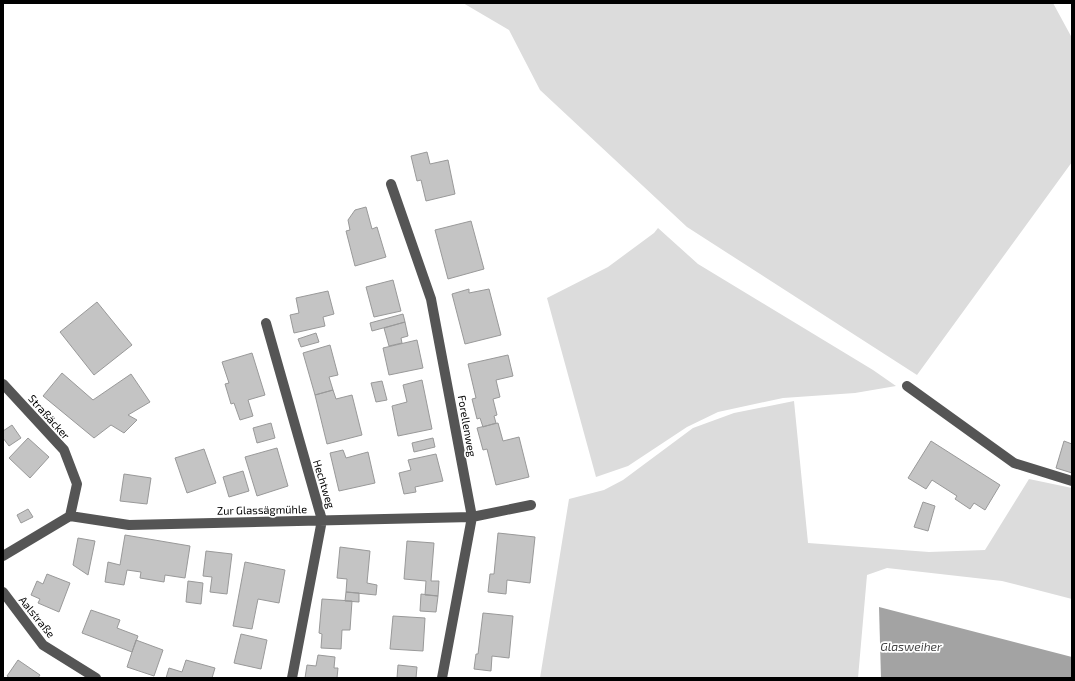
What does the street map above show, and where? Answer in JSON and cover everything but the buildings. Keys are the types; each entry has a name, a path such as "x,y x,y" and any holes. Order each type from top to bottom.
{"street":[{"name":"Forellenweg","path":"391,184 431,299 472,517 442,678"},
{"name":"Hechtweg","path":"266,324 322,520 292,678"},
{"name":"Straßäcker","path":"3,384 64,450 77,484 70,516"},
{"path":"907,386 1014,463 1072,481"},
{"name":"Zur Glassägmühle","path":"70,516 129,525 472,517 531,505"},
{"path":"3,556 70,516"},
{"name":"Aalstraße","path":"3,592 43,645 96,678"}],"shaded area":[{"path":"463,3 1053,3 1072,38 1072,162 917,375 687,227 540,90 509,30"},
{"path":"658,228 698,264 873,370 896,386 855,393 783,398 718,412 687,427 628,466 596,477 547,298 608,267 654,233"},
{"path":"794,401 808,543 929,552 985,550 1029,479 1072,488 1072,599 1002,581 887,568 867,575 858,678 540,678 569,499 604,490 623,480 693,428 734,413"}],"water":[{"name":"Glasweiher","path":"879,607 1072,657 1072,678 881,678"}]}
